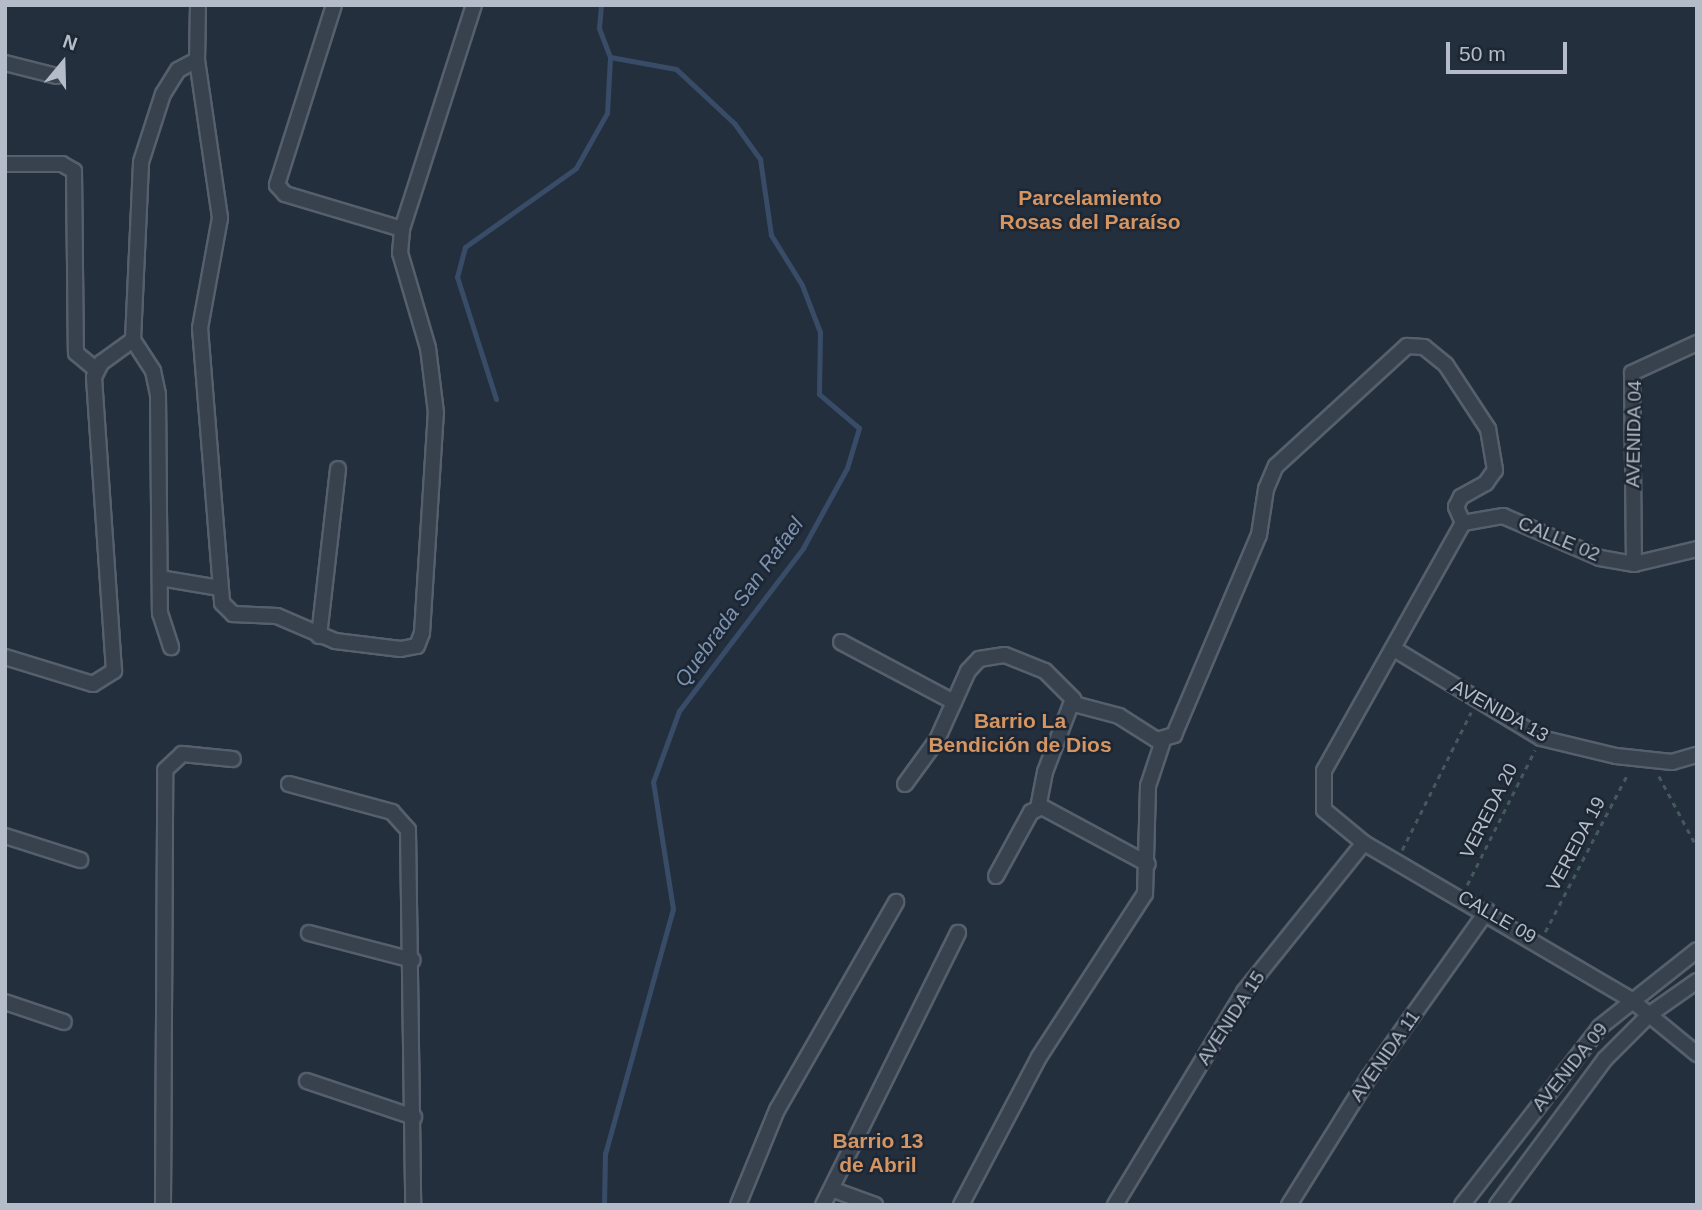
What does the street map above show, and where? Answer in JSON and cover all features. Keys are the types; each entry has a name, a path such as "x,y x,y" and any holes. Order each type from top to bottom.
{"street":[{"path":"198,5 197,60 220,218 200,328 222,603 233,614 277,616 319,636 401,649 417,646 422,638 436,413 428,348 400,253 402,229 474,5"},
{"path":"334,5 277,185 285,194 402,229"},
{"path":"171,647 160,613 158,394 153,371 134,340 141,162 163,94 178,70 197,60"},
{"path":"5,63 56,76"},
{"path":"5,164 62,164 74,171 76,353 96,370"},
{"path":"5,657 93,684 114,671 94,400 96,370 134,340"},
{"name":"AVENIDA 04","path":"1634,564 1632,373 1697,343"},
{"path":"961,1205 1039,1057 1145,894 1148,864 1148,786 1163,741 1176,731 1247,567 1276,466 1401,348 1429,350 1488,429 1495,470 1486,483 1461,497 1457,507 1462,523 1394,649"},
{"path":"319,636 338,469"},
{"name":"CALLE 02","path":"1462,523 1503,516 1600,558 1634,564 1697,549"},
{"path":"160,578 220,588"},
{"path":"841,642 954,702"},
{"name":"AVENIDA 13","path":"1394,649 1541,738 1643,759 1672,762 1697,755"},
{"name":"CALLE 09","path":"1394,649 1324,771 1324,810 1364,844 1488,911 1630,999 1697,1054"},
{"path":"905,784 930,752 973,664 997,655 1045,671 1071,694 1074,704 1045,772 1038,808 996,876"},
{"path":"1074,704 1119,716 1163,741"},
{"path":"163,1205 165,770 182,754 233,759"},
{"path":"289,784 392,812 404,822 411,838 413,1205"},
{"path":"1038,808 1050,808 1148,864"},
{"path":"5,836 80,860"},
{"name":"AVENIDA 15","path":"1115,1205 1244,992 1364,844"},
{"path":"738,1205 777,1111 897,902"},
{"name":"AVENIDA 11","path":"1289,1205 1369,1077 1488,911"},
{"path":"309,933 412,960"},
{"path":"823,1205 834,1190 958,933"},
{"name":"AVENIDA 09","path":"1462,1205 1600,1027 1630,999 1697,950"},
{"name":"AVENIDA 09","path":"1497,1205 1605,1059 1650,1014 1697,981"},
{"path":"5,1002 64,1022"},
{"path":"307,1081 414,1117"},
{"path":"834,1190 875,1205"}],"path":[{"path":"1396,860 1477,699"},
{"name":"VEREDA 20","path":"1461,896 1541,738"},
{"path":"1643,759 1697,847"},
{"name":"VEREDA 19","path":"1540,942 1643,759"}],"waterway":[{"path":"496,399 457,277 465,247 576,168 607,113 610,57 599,28 601,5"},
{"name":"Quebrada San Rafael","path":"604,1205 605,1154 673,909 653,782 679,711 803,548 847,468 859,428 819,394 820,332 802,285 771,235 760,159 734,123 676,69 610,57"}],"district":[{"name":"Parcelamiento Rosas del Paraíso","path":"1090,210"},
{"name":"Barrio La Bendición de Dios","path":"1020,733"},
{"name":"Barrio 13 de Abril","path":"878,1153"}]}
